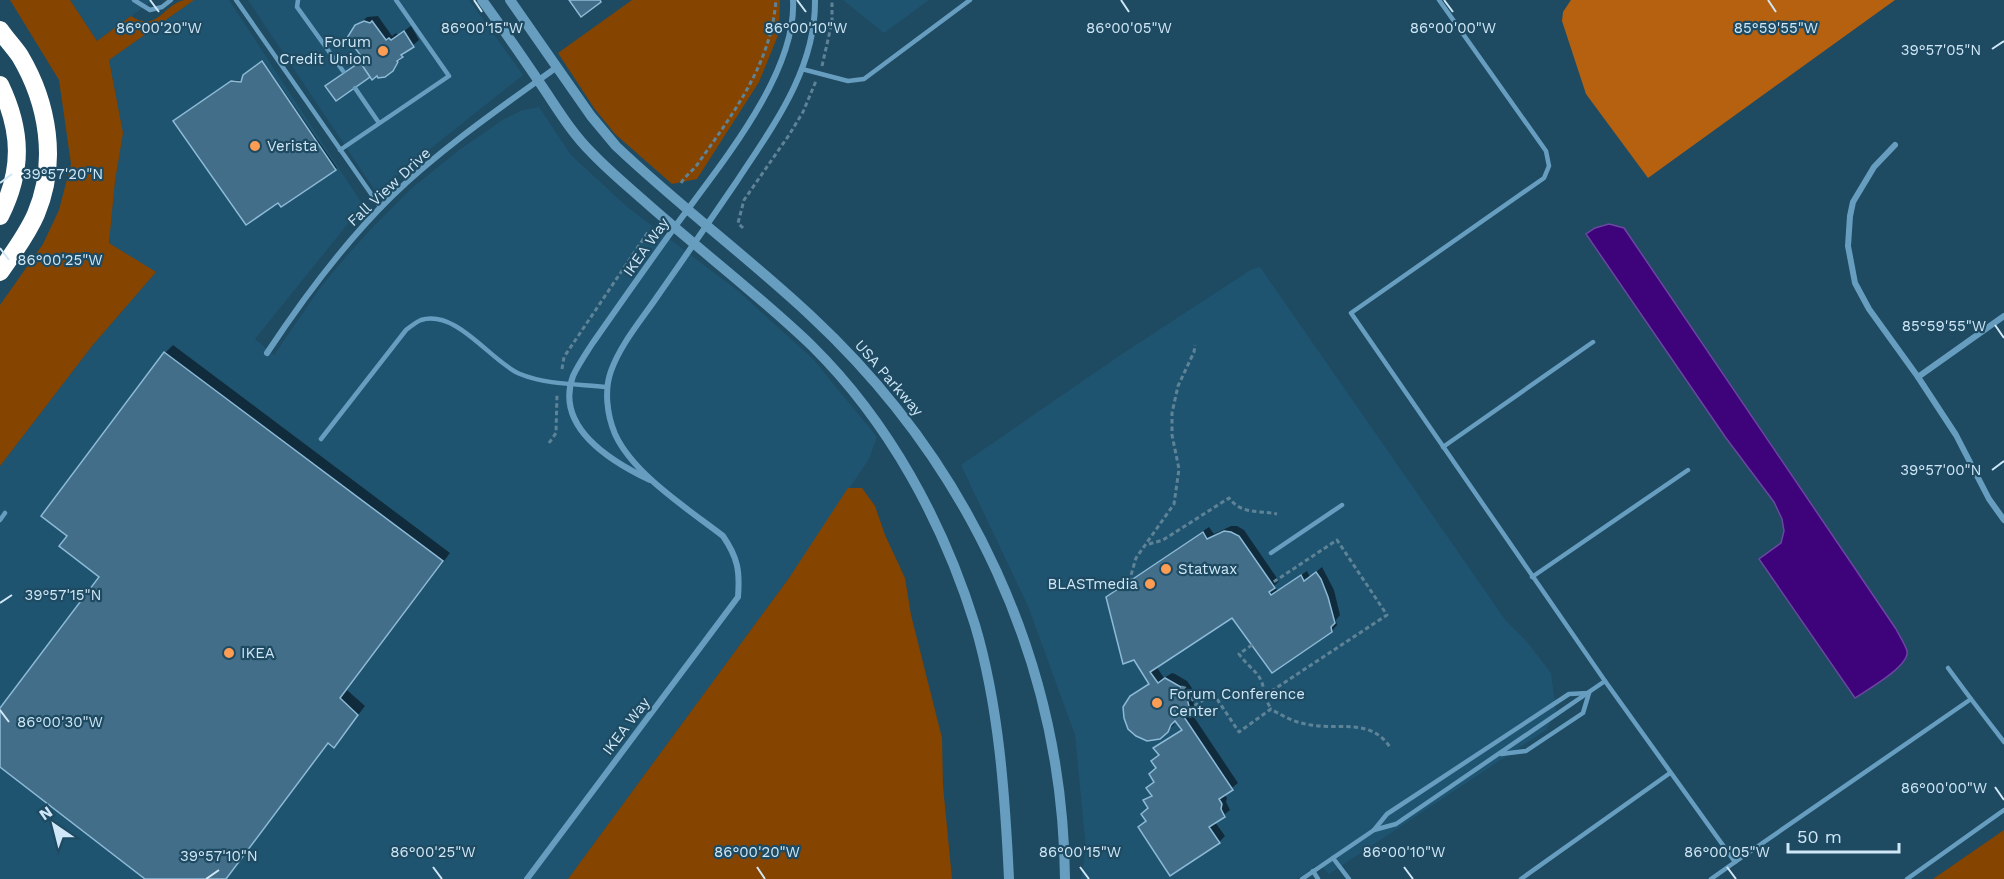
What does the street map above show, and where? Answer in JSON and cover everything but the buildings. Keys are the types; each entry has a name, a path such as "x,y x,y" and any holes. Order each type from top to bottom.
{"highway":[{"path":"0,30 20,55 39,97 48,138 48,157 43,192 37,212 26,234 0,272"},
{"path":"0,85 10,112 18,150 14,179 0,216"}],"street":[{"path":"482,0 589,151 674,228 768,306 813,347 861,402 897,453 941,535 958,575 975,627 989,687 1004,805 1009,879"},
{"name":"USA Parkway","path":"510,0 591,116 616,146 812,316 861,365 921,438 966,510 1001,579 1033,664 1050,731 1060,788 1065,879"},
{"name":"IKEA Way","path":"652,481 626,469 594,447 573,415 569,397 571,384 579,364 592,344 733,146 775,78 791,27 793,0"},
{"name":"IKEA Way","path":"527,879 738,597 740,579 738,562 732,548 723,536 652,481 623,449 614,432 607,387 611,370 625,344 782,113 802,69 812,31 815,0"},
{"name":"Fall View Drive","path":"267,353 335,258 381,208 412,178 458,141 557,67"},
{"path":"1895,145 1874,168 1853,202 1848,246 1856,283 1869,309 1956,435 1989,499 2004,520"},
{"path":"1918,377 2004,316"}],"lane":[{"path":"134,0 150,10 162,7 171,0"},
{"path":"236,0 381,208"},
{"path":"298,0 297,7 343,71"},
{"path":"340,150 449,76 396,0"},
{"path":"802,69 848,81 864,79 970,0"},
{"path":"1438,0 1546,151 1549,166 1544,178 1351,313 1605,681 1735,862"},
{"path":"355,88 379,123"},
{"path":"321,439 406,330 420,321 432,319 460,328 516,372 548,381 607,387"},
{"path":"1443,447 1593,342"},
{"path":"1533,577 1688,471"},
{"path":"1271,553 1342,505"},
{"path":"0,520 5,513"},
{"path":"1948,668 2004,742"},
{"path":"1374,830 1396,824 1605,681"},
{"path":"1302,879 1374,830 1387,814 1569,694 1589,693"},
{"path":"1499,754 1526,751 1583,713 1589,693"},
{"path":"1711,879 1971,699"},
{"path":"1510,733 1517,742"},
{"path":"1521,879 1670,772"},
{"path":"1907,879 2004,810"},
{"path":"1333,858 1349,879"},
{"path":"1313,871 1318,879"}],"path":[{"path":"681,183 705,154 752,82 773,30 776,0"},
{"path":"743,228 738,224 744,200 803,112 819,73 832,22 832,0"},
{"path":"562,369 564,357 648,232"},
{"path":"1129,582 1136,558 1174,504 1179,469 1172,435 1172,413 1178,386 1195,345"},
{"path":"549,443 556,433 557,395"},
{"path":"1147,544 1163,540 1229,498 1235,505 1246,511 1277,514"},
{"path":"1264,696 1387,615 1337,540 1272,584"},
{"path":"1252,645 1239,654 1246,664 1259,674 1264,685 1264,696 1272,709 1292,721 1308,725 1353,726 1371,731 1382,736 1390,747"},
{"path":"1181,687 1185,688 1196,705 1213,693 1239,732 1272,709"}],"shaded area":[{"path":"10,0 70,0 97,41 131,16 140,20 154,20 177,3 194,0 109,60 123,133 115,181 109,243 156,272 92,346 0,466 0,305 43,244 59,210 71,164 59,80"},
{"path":"70,0 153,0 97,41"},
{"path":"193,0 229,0 363,205 255,339 274,355 320,288 371,229 412,188 459,150 504,119 523,110 539,107 571,155 626,206 737,290 813,359 877,437 869,459 789,578 568,879 0,879 0,466 92,346 155,273 109,243 115,181 123,133 109,60"},
{"path":"248,0 469,0 523,75 400,173 378,195"},
{"path":"632,0 780,0 779,33 759,82 697,179 672,184 615,134 594,108 558,53"},
{"path":"843,0 929,0 884,33"},
{"path":"1571,0 1895,0 1648,178 1586,94 1562,21 1563,12"},
{"path":"1609,224 1624,228 1896,629 1907,651 1902,664 1855,698 1759,559 1781,543 1784,531 1782,519 1774,502 1726,438 1586,234 1595,228"},
{"path":"1260,267 1506,621 1527,642 1551,673 1556,711 1546,730 1329,874 1319,864 1297,879 1081,879 1086,849 1075,735 1028,606 961,465 1119,356 1252,269"},
{"path":"848,488 862,488 875,506 885,535 905,578 911,615 942,738 943,786 952,879 568,879 789,578"},
{"path":"2004,830 2004,879 1933,879"}],"place":[{"name":"Forum Credit Union","path":"383,51"},
{"name":"Verista","path":"255,146"},
{"name":"Statwax","path":"1166,569"},
{"name":"BLASTmedia","path":"1150,584"},
{"name":"IKEA","path":"229,653"},
{"name":"Forum Conference Center","path":"1157,703"}]}
